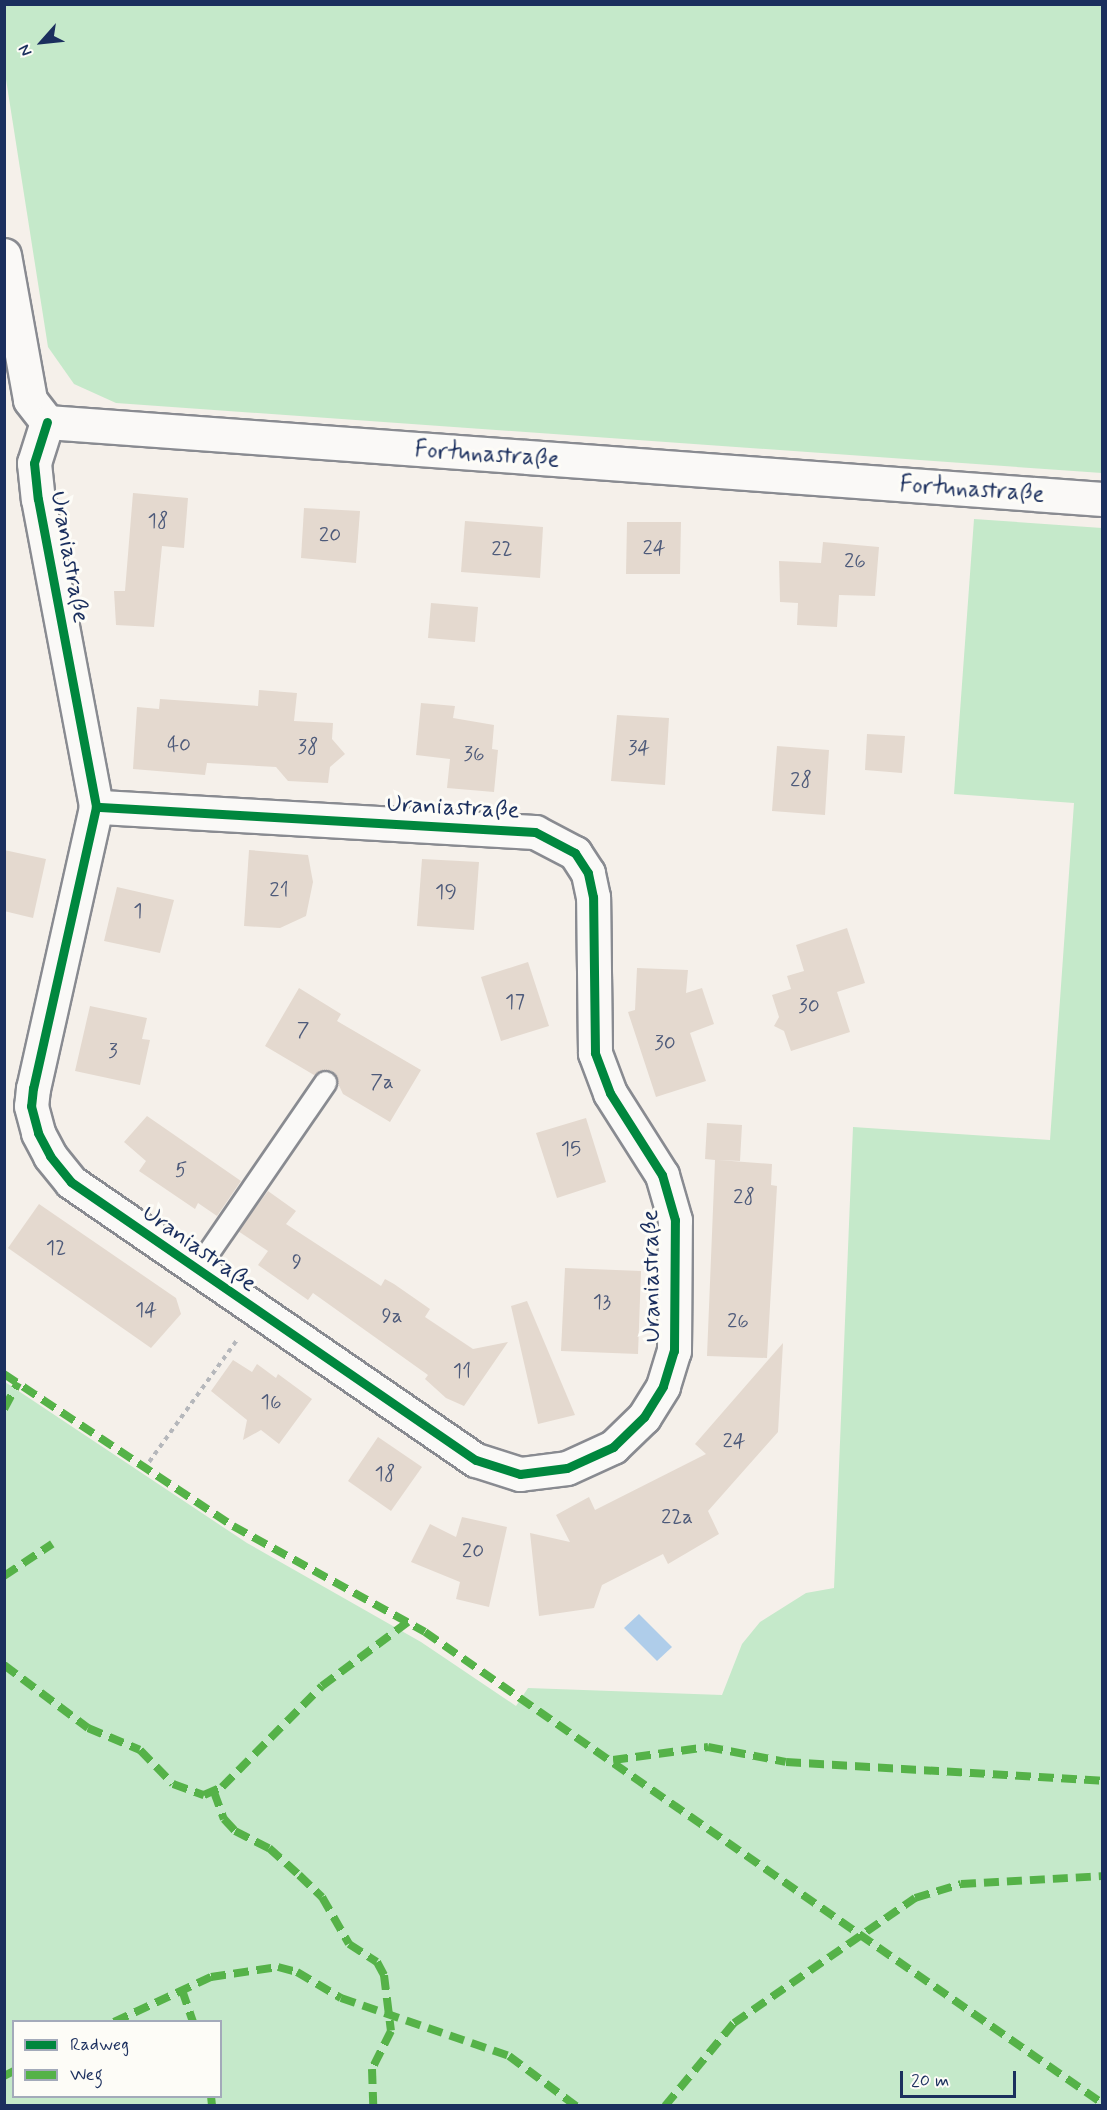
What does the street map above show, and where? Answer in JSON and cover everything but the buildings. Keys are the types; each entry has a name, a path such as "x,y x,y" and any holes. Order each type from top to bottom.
{"street":[{"path":"4,255 30,400 47,422"},
{"name":"Fortunastraße","path":"47,422 1102,499"},
{"name":"Uraniastraße","path":"47,422 34,463 38,499 96,807 31,1106 38,1133 70,1182 256,1313 463,1453 520,1474 567,1468 613,1447 644,1417 663,1386 674,1351 675,1220 662,1175 610,1093 596,1053 593,897 588,873 575,853 535,832 96,807"}],"lane":[{"path":"196,1270 324,1082"}],"path":[{"path":"144,1469 256,1313"}],"green space":[{"path":"4,5 1102,5 1102,473 116,403 74,384 48,347 5,73"},
{"path":"974,519 1102,528 1102,2105 5,2105 5,1382 247,1543 421,1642 516,1706 528,1688 722,1695 742,1644 760,1622 806,1593 834,1588 853,1127 1050,1140 1074,803 954,794"}],"water":[{"path":"639,1614 672,1647 657,1661 624,1628"}],"marked path":[{"path":"4,1374 233,1526 425,1632 1102,2103"},
{"path":"4,1409 18,1383"},
{"path":"4,1576 52,1544"},
{"path":"4,1665 88,1728 140,1750 173,1784 204,1795 222,1787 322,1686 408,1622"},
{"path":"613,1760 708,1747 786,1762 1102,1781"},
{"path":"214,1792 224,1819 235,1831 269,1848 322,1897 349,1944 377,1962 384,1975 391,2031 372,2069 373,2106"},
{"path":"665,2106 734,2023 915,1898 961,1884 1102,1876"},
{"path":"118,2020 211,1977 278,1967 297,1972 341,1998 509,2056 576,2106"},
{"path":"182,1990 192,2020"},
{"path":"4,2076 12,2072"},
{"path":"211,2098 212,2106"}],"cycle path":[{"path":"47,422 34,463 38,499 96,807 33,1088 31,1106 38,1133 50,1156 71,1182 476,1460 520,1474 567,1468 613,1447 644,1417 663,1386 674,1351 675,1220 662,1175 610,1093 595,1053 593,897 588,873 575,853 535,832 96,807"}]}
